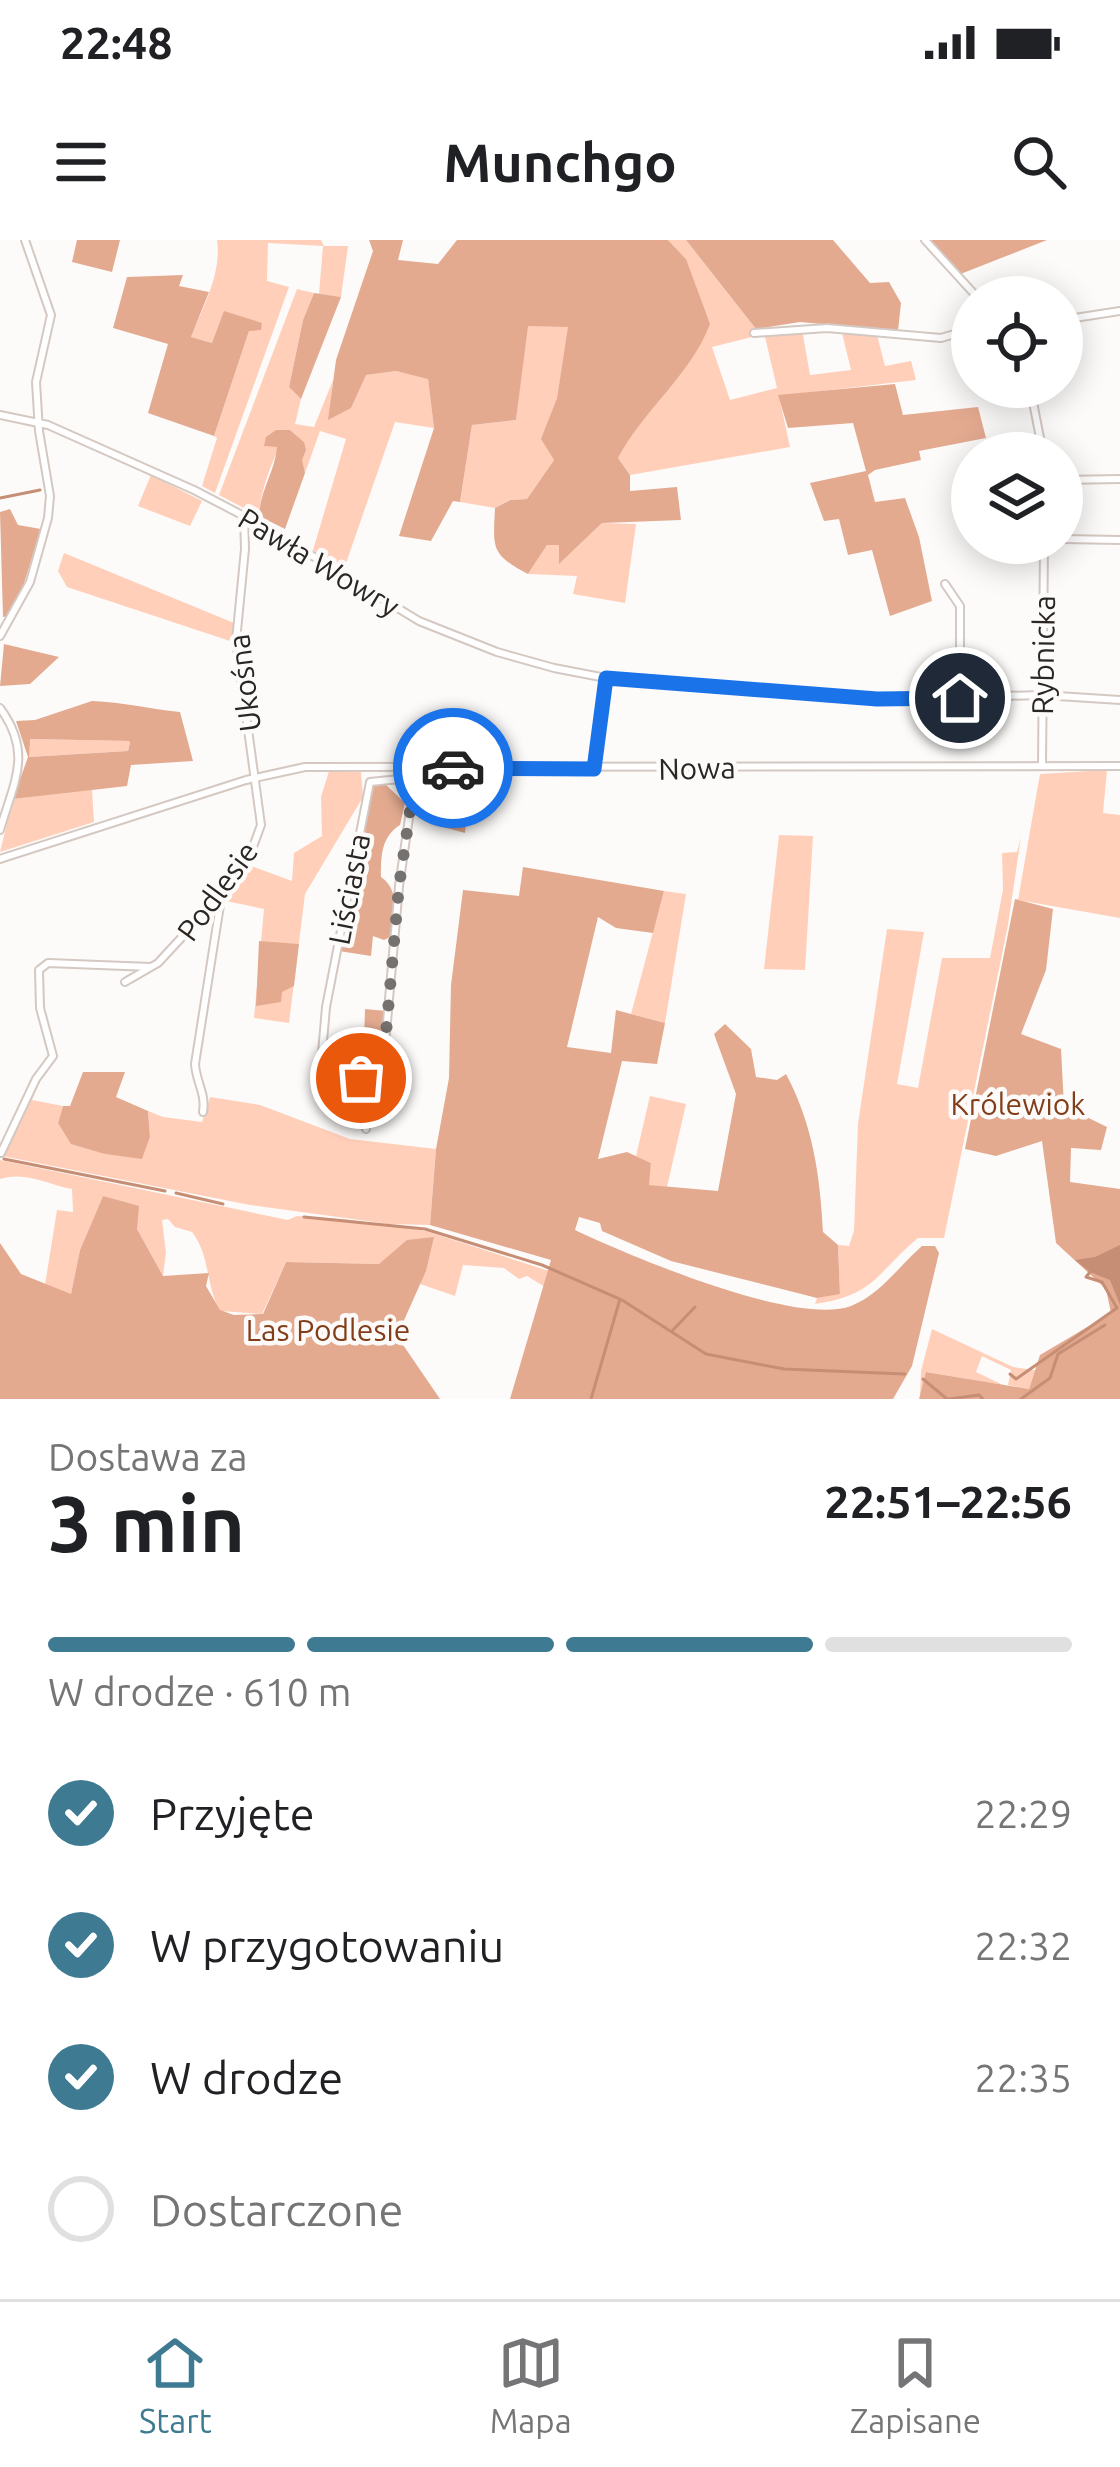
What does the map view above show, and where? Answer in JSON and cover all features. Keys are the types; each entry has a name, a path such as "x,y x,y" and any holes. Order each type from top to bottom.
{"street":[{"path":"0,636 30,582 48,518 49,474 36,382 51,315 26,240"},
{"path":"925,240 958,276"},
{"path":"1083,317 1120,311"},
{"path":"754,333 826,328 951,335"},
{"name":"Pawła Wowry","path":"0,415 39,424 122,457 244,516 419,621 496,652 606,678 877,699 1042,695 1120,700"},
{"path":"1083,480 1120,479"},
{"name":"Ukośna","path":"244,516 236,634 255,777"},
{"path":"1083,539 1120,540"},
{"name":"Rybnicka","path":"1042,766 1044,564"},
{"path":"945,584 960,606 960,698"},
{"path":"594,769 606,678"},
{"path":"0,708 13,725 21,758 0,830"},
{"name":"Nowa","path":"0,859 255,777 314,767 1120,766"},
{"name":"Liściasta","path":"320,1076 326,1006 370,782 440,775 446,768"},
{"name":"Podlesie","path":"1,1153 36,1079 53,1056 37,993 38,970 48,963 152,967 174,949 220,896 259,833 255,777"},
{"path":"366,1129 360,1117 361,1078 383,1067 399,886 415,777"},
{"path":"203,1112 206,1096 197,1081 196,1064 220,896"},
{"path":"125,982 152,967"}],"shaded area":[{"path":"217,240 321,240 324,246 348,246 341,297 319,294 323,246 268,243 267,281 289,287 215,493 202,486 214,436 249,331 262,324 212,343 191,337 214,277"},
{"path":"668,240 686,240 756,329 752,337 712,347 730,400 777,388 765,337 759,337 802,329 810,375 851,370 842,333 820,330 877,335 885,366 911,361 916,380 779,396 790,447 630,475 618,458 686,259"},
{"path":"297,289 314,293 303,320 289,387 301,399 295,424 314,427 333,380 329,419 351,407 365,375 396,371 428,378 434,428 395,422 344,569 313,550 346,439 320,431 305,473 304,442 290,430 269,471 259,516 219,495"},
{"path":"527,326 569,326 557,398 542,439 554,460 527,499 509,500 495,508 460,502 472,425 516,420"},
{"path":"151,475 202,501 190,526 138,506"},
{"path":"602,523 636,524 625,603 573,594 577,576 528,574 547,545 560,545 560,563"},
{"path":"64,553 234,623 233,642 67,587 58,571"},
{"path":"29,739 130,741 128,751 28,757"},
{"path":"1107,770 1103,813 1120,815 1120,918 1018,900 1040,774"},
{"path":"329,771 361,772 363,797 305,894 289,1023 254,1018 264,909 226,901 224,896 246,864 292,881 294,853 322,836 321,797"},
{"path":"92,789 94,822 0,852 13,799"},
{"path":"779,835 813,836 805,970 764,969"},
{"path":"1021,837 1008,925 944,1238 918,1238 874,1281 851,1295 815,1304 817,1298 840,1293 838,1245 849,1246 854,1231 858,1124 887,929 924,932 897,1084 918,1088 942,958 990,958 1003,890 1002,853 1017,852"},
{"path":"664,891 686,894 665,1023 631,1014"},
{"path":"38,1082 32,1100 63,1106 58,1123 105,1154 142,1158 150,1137 148,1111 202,1122 210,1097 260,1105 350,1139 436,1149 430,1225 250,1205 2,1156"},
{"path":"650,1096 686,1104 667,1187 648,1185 651,1163 636,1156"},
{"path":"0,1160 288,1220 297,1216 344,1219 426,1231 549,1271 545,1287 527,1276 519,1279 504,1268 463,1265 455,1296 420,1284 433,1237 379,1264 286,1262 262,1314 220,1311 192,1232 162,1220 163,1276 137,1229 103,1196 80,1250 71,1294 45,1285 57,1210 73,1212 72,1189 28,1177 0,1179"},
{"path":"1120,1245 1120,1305 1110,1280 1075,1260"},
{"path":"932,1329 1013,1367 1035,1370 1029,1389 1008,1385 1011,1370 982,1356 976,1372 1003,1385 927,1372 920,1397"}],"green space":[{"path":"77,240 120,240 112,272 72,262"},
{"path":"369,240 403,240 398,260 438,264 457,240 668,240 686,259 710,324 691,360 618,458 630,475 630,491 677,487 681,520 602,523 559,564 559,545 547,545 528,574 501,555 495,542 495,508 510,500 527,499 554,460 541,439 557,398 568,327 528,326 516,420 472,425 460,502 453,501 431,541 399,536 434,428 428,379 396,371 366,375 351,408 328,420 336,360 373,251"},
{"path":"686,240 833,240 870,283 889,282 901,303 898,331 800,322 756,329"},
{"path":"927,240 1047,240 958,275"},
{"path":"183,275 179,286 209,292 191,337 212,343 224,311 262,323 261,330 249,331 214,436 148,413 168,344 113,328 127,277"},
{"path":"314,293 341,297 301,399 289,387 303,320"},
{"path":"895,384 903,415 978,408 984,432 951,432 951,445 919,451 921,460 868,475 875,502 905,498 919,537 932,601 890,616 872,550 848,555 839,519 824,521 810,483 866,471 853,423 788,428 778,395"},
{"path":"276,430 290,430 306,450 305,473 285,529 259,516 277,447 264,446 266,437"},
{"path":"10,509 18,525 41,529 21,593 3,617 0,512"},
{"path":"4,644 59,657 30,684 0,686"},
{"path":"92,701 180,712 193,761 131,765 127,786 13,799 28,757 16,721 35,720","holes":["30,739 129,741 128,751 29,757"]},
{"path":"465,772 465,833 439,826 447,773"},
{"path":"384,783 405,803 400,825 389,835 382,854 381,877 391,889 394,904 390,937 373,936 371,956 339,951 373,785"},
{"path":"523,867 664,891 653,933 616,928 598,917 567,1047 611,1053 616,1010 665,1023 657,1064 622,1061 598,1159 627,1152 651,1163 649,1185 718,1191 736,1094 714,1034 725,1024 751,1049 756,1077 777,1080 786,1074 795,1093 814,1151 823,1232 838,1245 840,1294 817,1298 671,1261 602,1231 600,1223 579,1217 575,1230 712,1285 753,1298 826,1310 862,1301 922,1246 935,1246 939,1253 912,1366 893,1399 510,1399 551,1260 430,1225 436,1149 449,1078 451,985 463,890 519,896"},
{"name":"Królewiok","path":"1015,899 1053,909 1046,970 1021,1034 1061,1049 1064,1106 1107,1127 1101,1150 1071,1148 1070,1182 1120,1189 1120,1399 919,1399 926,1372 1029,1389 1040,1355 1111,1313 1106,1289 1056,1243 1042,1141 996,1156 965,1149"},
{"path":"259,941 299,944 294,986 282,992 281,1002 256,1006"},
{"path":"365,1009 386,1011 382,1065 363,1073"},
{"path":"83,1072 125,1072 116,1097 148,1111 150,1137 142,1159 71,1144 58,1123"},
{"path":"371,1075 386,1080 387,1122 370,1126 363,1118 364,1085"},
{"name":"Las Podlesie","path":"103,1196 139,1206 137,1229 163,1276 209,1273 206,1286 220,1310 234,1315 263,1314 286,1262 379,1264 407,1240 434,1237 426,1271 397,1336 440,1399 0,1399 0,1243 21,1274 71,1294 80,1250"}],"waterway":[{"path":"0,498 40,490"},
{"path":"4,1159 165,1191"},
{"path":"176,1193 223,1204"},
{"path":"304,1217 425,1229 542,1265 620,1299 591,1399"},
{"path":"1010,1374 1016,1379 1117,1308 1102,1282 1086,1277 1090,1272"},
{"path":"622,1300 706,1354 784,1369 905,1374"},
{"path":"672,1331 695,1307"},
{"path":"1021,1399 1050,1378 1058,1354 1105,1325"},
{"path":"923,1379 947,1399"},
{"path":"949,1399 979,1395 983,1399"}],"way so far":[{"path":"361,1078 383,1067 399,886 415,777 440,775 453,768"}],"route":[{"path":"453,768 594,769 606,678 877,699 960,698"}]}
